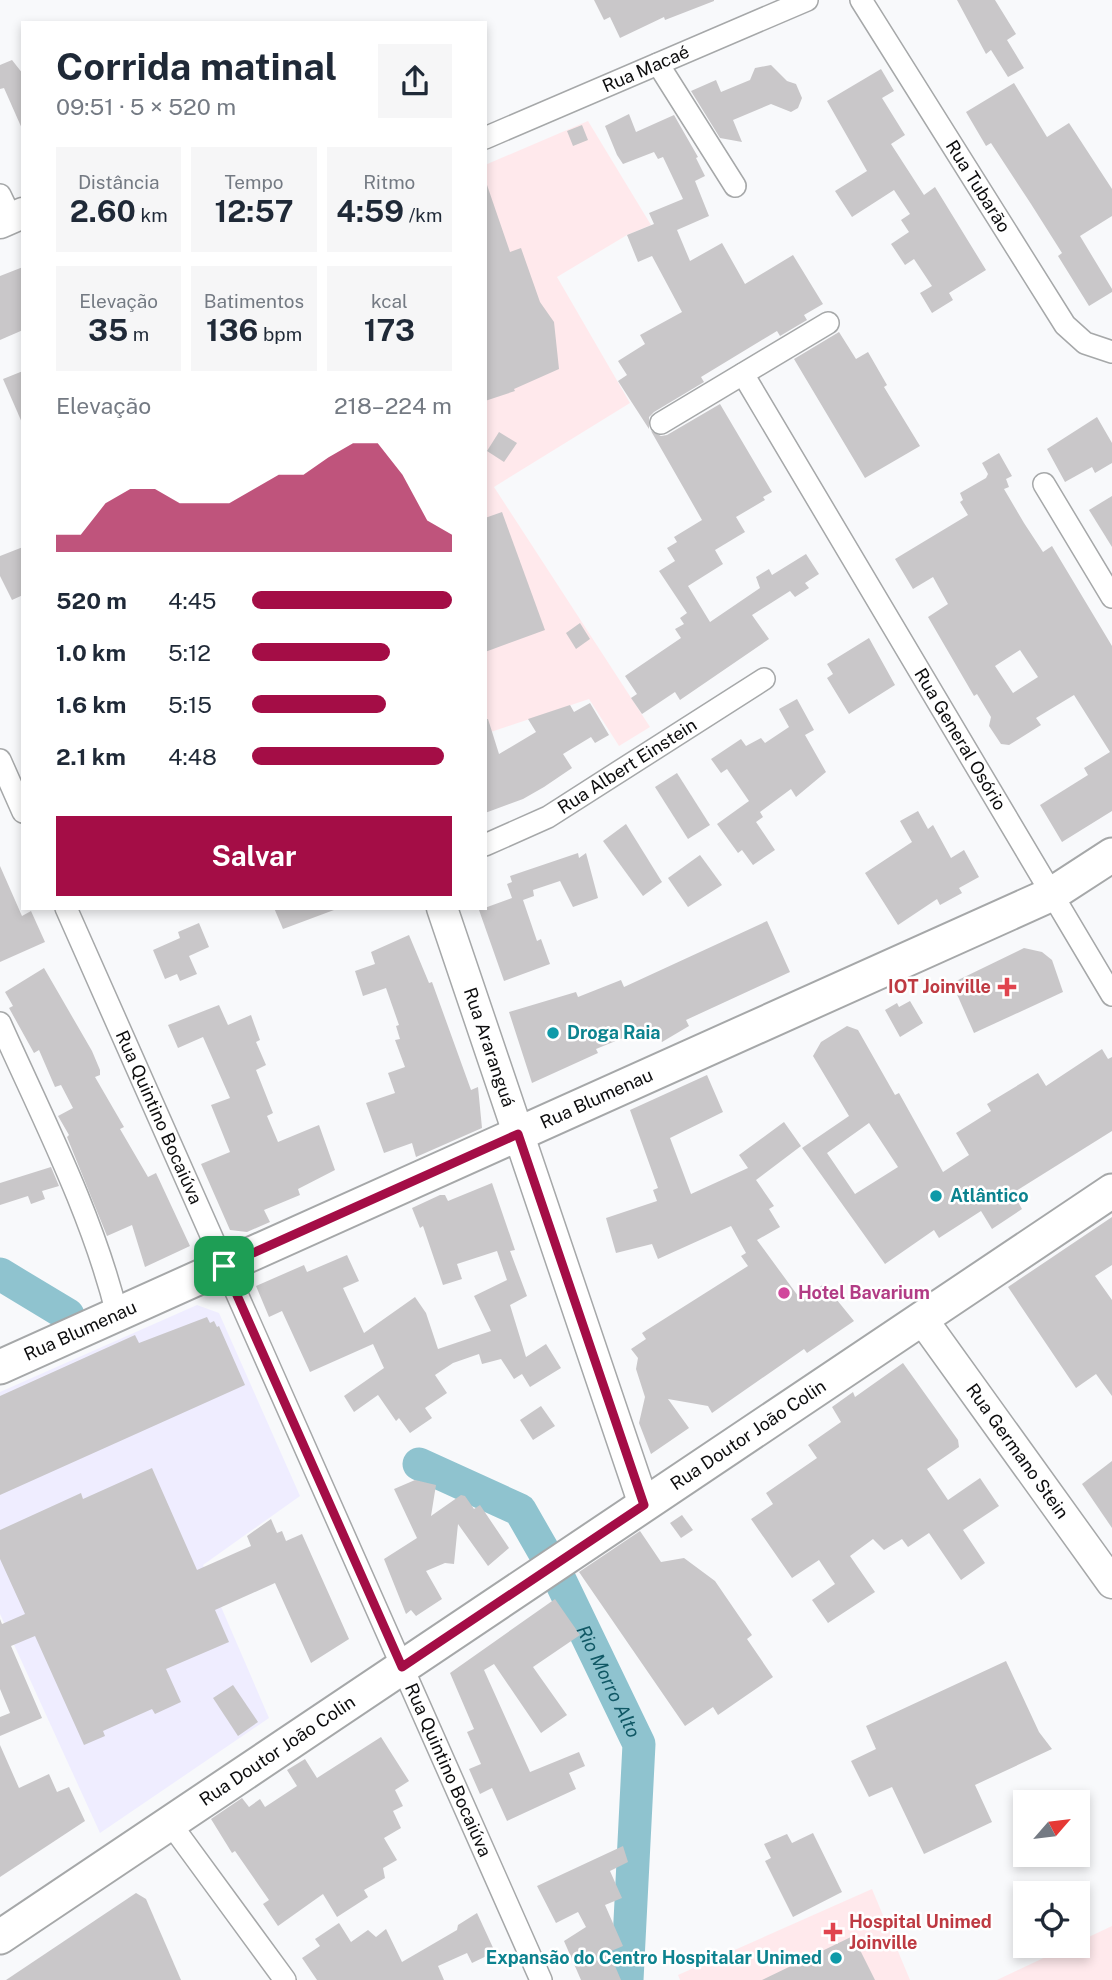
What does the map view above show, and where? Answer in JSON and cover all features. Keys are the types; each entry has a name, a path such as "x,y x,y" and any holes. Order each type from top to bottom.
{"main road":[{"name":"Rua Blumenau","path":"0,1367 1052,894 1112,855"},
{"name":"Rua Doutor João Colin","path":"1,1935 1112,1191"}],"street":[{"name":"Rua Macaé","path":"487,137 807,0"},
{"name":"Rua Tubarão","path":"862,0 1065,325 1085,343 1112,352"},
{"path":"658,64 735,186"},
{"path":"661,423 828,323"},
{"name":"Rua General Osório","path":"743,374 1112,995"},
{"path":"1044,484 1112,597"},
{"name":"Rua Albert Einstein","path":"487,844 548,817 764,679"},
{"path":"0,760 21,807"},
{"name":"Rua Quintino Bocaiúva","path":"67,910 541,1980"},
{"name":"Rua Araranguá","path":"443,910 644,1505"},
{"path":"0,1023 68,1177 111,1288 117,1314"},
{"name":"Rua Germano Stein","path":"922,1319 1112,1583"},
{"path":"170,1823 285,1980"}],"shaded area":[{"path":"588,121 651,225 627,235 557,277 630,403 494,487 650,727 619,746 589,699 487,733 487,164"},
{"path":"197,1305 219,1313 300,1496 203,1565 269,1718 100,1833 0,1614 0,1392"},
{"name":"Hospital Unimed Joinville","path":"872,1889 910,1980 680,1980 678,1975"},
{"name":"Hospital Unimed Joinville","path":"1112,1926 1112,1980 997,1980 1044,1958 1090,1958 1090,1936"}],"building":[{"path":"594,0 714,1 665,20 664,17 620,38 610,17 604,20"},
{"path":"957,0 995,0 1016,34 1007,40 1024,68 1008,77 991,50 986,54"},
{"path":"12,60 21,71 21,126 4,88 0,89 0,65"},
{"path":"771,65 787,81 796,84 802,98 798,108 791,112 771,104 733,120 742,142 720,138 691,91 716,80 721,92 750,80 755,68"},
{"path":"881,69 894,91 882,98 905,135 891,144 924,195 935,187 986,270 949,293 953,300 932,313 920,293 932,286 914,259 905,265 891,244 909,232 901,220 910,214 894,190 852,217 835,191 867,171 827,101"},
{"path":"1014,83 1047,137 1069,123 1112,189 1112,216 1080,236 1112,289 1112,292 1089,306 1058,256 1062,253 1031,204 991,143 986,146 966,112"},
{"path":"629,114 636,132 674,115 698,157 696,158 705,176 695,181 709,216 677,230 690,261 722,243 745,284 793,255 823,304 804,315 807,320 780,336 777,331 701,377 704,382 649,417 649,429 618,381 627,375 618,361 645,344 640,335 682,312 652,256 638,262 627,235 654,224 649,213 683,199 663,157 658,159 654,152 623,164 617,155 605,126"},
{"path":"582,125 588,140 573,146 567,131"},
{"path":"487,185 510,252 521,248 540,302 554,322 559,369 514,389 515,391 487,400"},
{"path":"21,268 21,331 0,340 0,276"},
{"path":"839,332 856,359 868,352 887,385 884,387 920,446 865,478 794,359"},
{"path":"21,372 21,420 3,379"},
{"path":"720,404 772,492 763,497 765,500 736,517 745,532 715,550 723,564 688,586 710,622 760,588 756,577 769,569 772,575 806,554 819,574 805,583 809,588 795,597 790,591 752,615 769,639 680,700 675,692 642,714 631,698 637,694 625,676 681,638 675,629 684,624 680,618 687,613 659,571 675,561 667,548 677,542 674,537 702,520 651,431 661,436 667,435"},
{"path":"1097,417 1112,443 1112,463 1095,473 1092,467 1065,482 1047,449"},
{"path":"499,432 517,443 504,462 487,451"},
{"path":"999,453 1012,476 1006,479 1009,487 1004,489 1043,552 1052,546 1112,646 1112,811 1062,842 1040,805 1088,775 1084,768 1110,752 1074,695 1036,718 1041,725 1009,745 1001,744 989,726 991,717 977,694 974,696 928,617 948,604 933,577 913,589 895,559 968,515 960,502 963,500 960,493 986,478 988,474 982,463","holes":["1020,650 1038,677 1013,693 995,666"]},
{"path":"1112,496 1112,547 1089,510"},
{"path":"502,512 545,630 487,651 487,517"},
{"path":"21,548 21,596 12,600 0,576 0,556"},
{"path":"580,623 590,639 576,649 566,633"},
{"path":"869,638 895,685 849,714 827,678 833,674 827,664"},
{"path":"797,699 814,730 805,735 826,772 796,797 791,789 760,812 763,817 756,822 775,850 753,865 742,850 738,853 717,824 749,801 727,769 721,773 711,759 741,739 746,746 761,738 765,743 789,727 779,709"},
{"path":"590,703 609,735 595,743 591,737 563,754 572,768 544,787 523,799 487,812 487,719 499,754 536,732 528,719 570,705 574,712"},
{"path":"677,773 710,825 688,839 655,787"},
{"path":"918,811 928,829 933,825 951,858 964,850 979,877 959,888 962,893 940,905 937,899 898,925 865,873 912,842 900,821"},
{"path":"626,824 662,882 643,896 603,841"},
{"path":"578,853 579,858 586,853 598,898 573,907 560,881 533,890 534,896 523,900 537,941 541,939 550,964 504,981 479,910 487,910 487,907 512,898 507,884 512,882 510,876"},
{"path":"700,855 722,885 688,907 668,878"},
{"path":"0,866 22,916 31,911 45,942 0,962"},
{"path":"275,910 334,910 283,929"},
{"path":"767,921 790,972 686,1020 689,1026 662,1042 660,1037 650,1041 645,1029 596,1049 598,1053 532,1083 509,1012 576,992 578,997 621,980 624,987"},
{"path":"199,923 209,947 189,956 197,974 180,981 177,974 165,979 153,950 180,938 178,932"},
{"path":"409,935 429,983 432,982 471,1090 478,1087 482,1128 416,1157 412,1143 384,1153 366,1103 395,1093 388,1073 405,1067 395,1040 400,1039 396,1026 399,1025 386,988 363,996 355,971 375,964 371,952"},
{"name":"IOT Joinville","path":"1024,948 1042,952 1052,960 1063,992 974,1033 952,983"},
{"path":"44,968 92,1051 100,1070 100,1075 95,1077 124,1127 120,1129 148,1177 156,1173 190,1246 145,1267 132,1225 107,1236 67,1137 69,1135 58,1116 73,1108 61,1085 55,1087 39,1050 34,1053 9,1008 13,1006 5,992"},
{"path":"910,1001 923,1023 900,1037 885,1010 897,1003 899,1007"},
{"path":"219,1005 228,1025 251,1015 260,1040 256,1042 266,1065 256,1070 273,1113 267,1116 278,1142 319,1125 335,1170 298,1189 300,1195 264,1210 270,1222 247,1232 230,1230 201,1164 230,1152 211,1105 230,1098 203,1037 178,1048 168,1025"},
{"path":"847,1026 858,1030 895,1095 899,1093 943,1172 969,1155 956,1133 991,1111 987,1104 1038,1073 1046,1086 1102,1049 1108,1059 1112,1057 1112,1131 1013,1193 1022,1209 992,1229 981,1211 939,1238 934,1230 885,1264 802,1148 849,1116 813,1056 821,1042","holes":["869,1123 898,1167 855,1194 827,1153"]},
{"path":"707,1075 723,1112 670,1138 691,1194 748,1168 739,1155 784,1122 801,1146 756,1180 774,1206 769,1209 780,1227 757,1240 801,1300 824,1284 854,1321 807,1353 804,1349 712,1413 708,1406 668,1399 689,1428 651,1454 639,1423 645,1397 636,1369 638,1358 631,1349 646,1339 642,1333 748,1266 741,1256 746,1253 731,1226 658,1259 652,1244 616,1253 606,1218 657,1201 653,1190 658,1188 630,1110"},
{"path":"51,1167 59,1186 42,1191 45,1199 31,1204 28,1196 0,1205 0,1183"},
{"path":"492,1183 515,1250 510,1251 527,1296 510,1305 526,1357 546,1344 561,1368 530,1387 522,1374 514,1379 501,1359 482,1364 479,1354 453,1363 435,1375 447,1393 425,1408 432,1418 410,1433 399,1418 396,1421 378,1395 354,1412 344,1396 384,1368 373,1344 310,1372 282,1311 269,1317 256,1286 304,1265 307,1272 347,1255 359,1281 343,1288 364,1333 415,1297 426,1313 438,1349 491,1331 474,1296 507,1280 497,1251 457,1264 462,1279 443,1285 423,1226 420,1228 412,1208 440,1195 445,1195 448,1201"},
{"path":"1112,1217 1112,1265 1095,1276 1112,1300 1112,1396 1096,1374 1076,1388 1008,1287"},
{"path":"207,1317 210,1323 214,1321 217,1327 219,1326 245,1385 0,1495 0,1396 135,1335 139,1343"},
{"path":"903,1363 958,1440 959,1447 927,1469 948,1500 980,1478 999,1506 963,1530 985,1563 961,1580 929,1533 908,1547 902,1539 884,1550 873,1539 850,1556 875,1592 828,1623 812,1600 835,1584 819,1560 792,1578 751,1519 773,1504 766,1493 817,1458 808,1445 841,1422 832,1407 853,1392 855,1397"},
{"path":"541,1406 555,1426 533,1440 520,1420"},
{"path":"1112,1461 1112,1528 1082,1484"},
{"path":"152,1468 197,1570 251,1546 247,1536 271,1519 277,1533 282,1531 286,1541 302,1534 349,1639 311,1663 275,1583 215,1610 229,1642 166,1669 181,1702 155,1714 152,1709 103,1731 105,1736 84,1745 35,1636 11,1646 42,1718 0,1736 0,1717 10,1713 0,1689 0,1619 2,1624 25,1614 0,1559 0,1530 81,1493 83,1499"},
{"path":"415,1480 436,1485 431,1516 461,1495 465,1496 474,1509 480,1505 509,1548 488,1566 458,1524 454,1564 445,1563 426,1571 442,1599 416,1616 411,1610 406,1614 384,1559 417,1538 394,1489"},
{"path":"682,1515 693,1530 681,1538 670,1523"},
{"path":"640,1531 661,1562 684,1558 715,1581 752,1635 747,1639 773,1677 718,1715 713,1707 685,1726 579,1572"},
{"path":"555,1599 580,1635 533,1667 567,1715 541,1733 494,1664 484,1670 530,1772 579,1752 585,1766 569,1773 576,1789 507,1821 492,1788 480,1794 469,1769 481,1764 467,1732 474,1729 450,1673"},
{"path":"1006,1661 1039,1732 1052,1749 975,1785 992,1822 924,1854 892,1787 869,1797 851,1761 876,1749 866,1726"},
{"path":"233,1685 258,1722 238,1736 213,1698"},
{"path":"381,1737 409,1781 395,1790 403,1806 393,1811 401,1828 384,1838 397,1860 383,1868 385,1878 364,1890 368,1897 337,1917 323,1894 278,1926 263,1904 269,1900 235,1851 232,1853 211,1819 242,1798 249,1807 260,1799 265,1807 297,1786 287,1770 305,1759 317,1778"},
{"path":"0,1745 19,1788 49,1774 57,1792 69,1787 85,1821 0,1877"},
{"path":"813,1833 842,1892 793,1917 765,1861 771,1858 764,1844 787,1834 792,1843"},
{"path":"623,1846 628,1862 610,1871 622,1898 605,1905 623,1946 609,1952 621,1980 581,1980 564,1941 586,1927 578,1912 556,1923 537,1886"},
{"path":"136,1893 146,1899 181,1980 6,1980"},
{"path":"477,1913 495,1952 472,1963 467,1953 438,1966 444,1980 317,1980 302,1958 320,1946 315,1939 339,1923 351,1942 368,1930 376,1937 386,1929 402,1962 457,1930 458,1925"},
{"name":"Expansão do Centro Hospitalar Unimed","path":"853,1936 875,1980 762,1980"}],"waterway":[{"name":"Rio Morro Alto","path":"0,1274 68,1315"},
{"name":"Rio Morro Alto","path":"419,1464 520,1510 559,1578 639,1744 627,1980"}],"place":[{"name":"IOT Joinville","path":"1007,987"},
{"name":"Droga Raia","path":"553,1033"},
{"name":"Atlântico","path":"936,1196"},
{"name":"Hotel Bavarium","path":"784,1293"},
{"name":"Hospital Unimed Joinville","path":"833,1932"},
{"name":"Expansão do Centro Hospitalar Unimed","path":"836,1958"}],"route":[{"path":"518,1134 644,1505 402,1667 224,1266 518,1134"}]}
